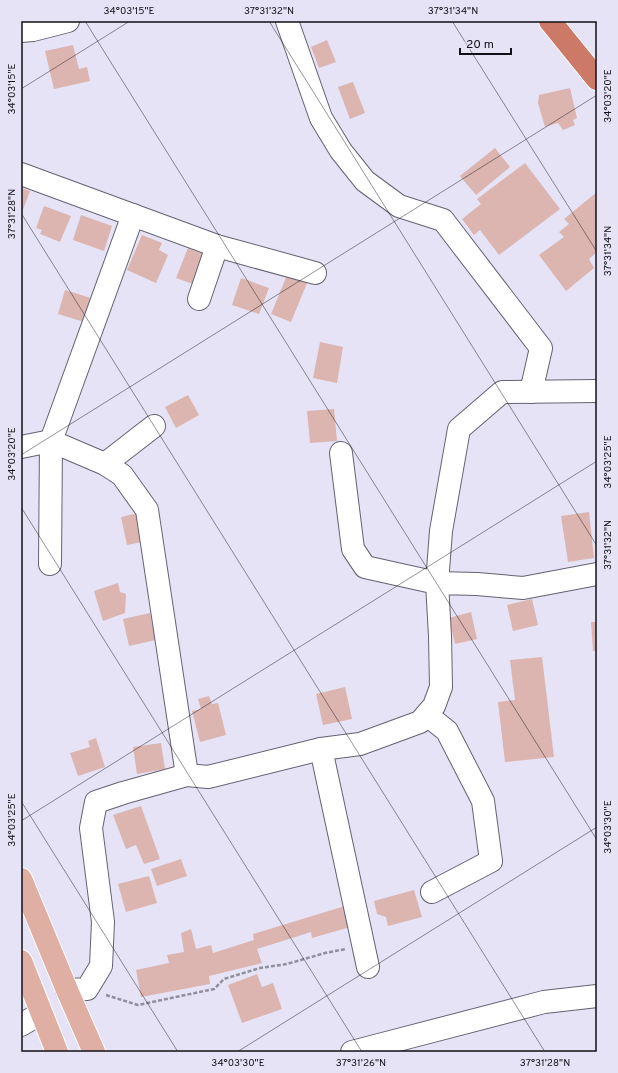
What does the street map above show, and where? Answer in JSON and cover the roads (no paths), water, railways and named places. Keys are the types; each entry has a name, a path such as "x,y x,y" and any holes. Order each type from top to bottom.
{"highway":[{"path":"550,21 597,79"}],"main road":[{"path":"21,879 77,990 94,1052"},
{"path":"21,961 57,1052"}],"street":[{"path":"21,31 33,30 68,21"},
{"path":"288,21 321,118 341,151 365,181 399,206 443,220 541,348 531,392"},
{"path":"21,174 217,246 315,273"},
{"path":"50,564 51,441 133,215"},
{"path":"199,300 217,246"},
{"path":"77,990 101,966 103,922 91,828 96,802 187,775 208,778 321,749 360,744 420,722 434,706 441,687 437,583 441,531 460,429 502,392 597,391"},
{"path":"105,464 154,426"},
{"path":"21,447 51,441 105,464 122,475 147,510 187,775"},
{"path":"341,453 353,549 365,568 437,583 477,584 523,588 597,574"},
{"path":"427,715 447,731 483,801 491,861 432,892"},
{"path":"321,749 368,968"},
{"path":"352,1052 544,1002 597,996"},
{"path":"21,1025 42,1013"}]}
